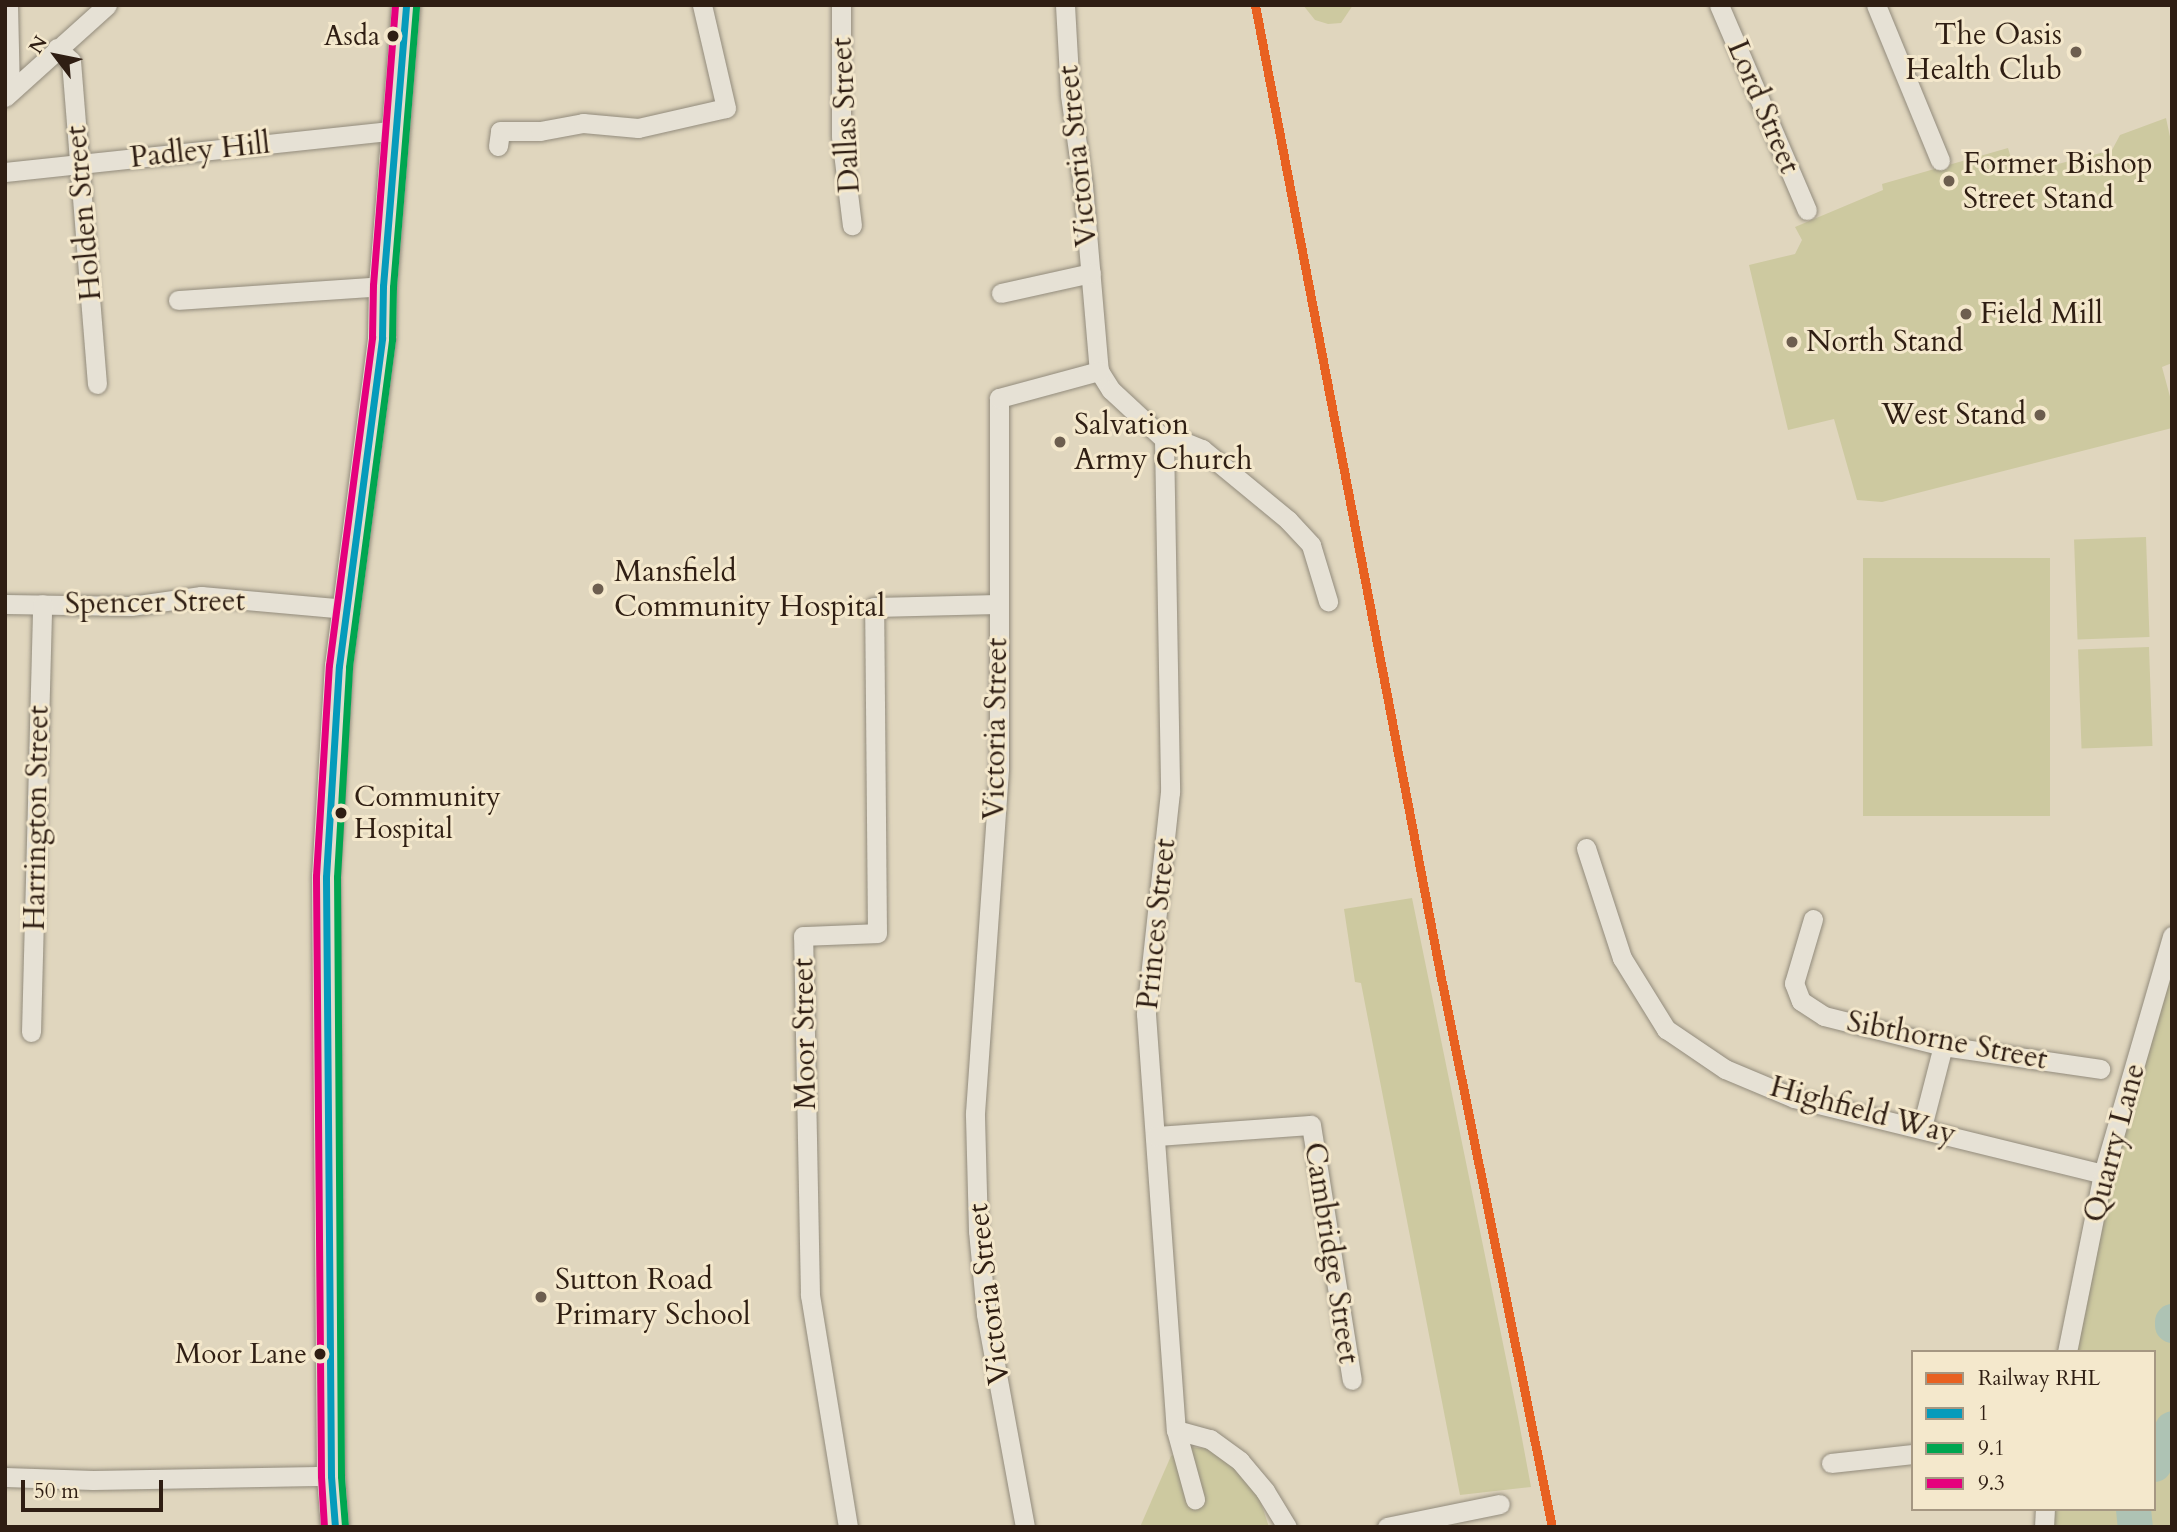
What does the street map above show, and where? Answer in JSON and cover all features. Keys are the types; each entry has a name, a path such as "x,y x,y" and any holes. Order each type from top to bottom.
{"highway":[{"path":"335,1527 331,1476 326,877 334,719 382,338 383,286 406,5"}],"street":[{"path":"8,5 8,94"},
{"path":"8,94 107,5"},
{"path":"498,146 500,131 540,131 583,123 638,128 726,108 702,5"},
{"name":"Dallas Street","path":"841,5 841,136 852,225"},
{"name":"Victoria Street","path":"1025,1527 986,1314 978,1231 975,1113 999,769 999,398 1099,371 1083,186 1070,95 1065,5"},
{"name":"Lord Street","path":"1719,5 1807,210"},
{"path":"1876,5 1940,160"},
{"name":"Holden Street","path":"57,48 71,61 97,384"},
{"name":"Padley Hill","path":"5,172 395,130"},
{"path":"1001,293 1091,273"},
{"path":"178,300 383,286"},
{"path":"1099,371 1111,390 1164,439 1182,441 1202,449 1287,520 1311,545 1328,601"},
{"name":"Princes Street","path":"1164,439 1170,792 1146,1014 1176,1430 1195,1499"},
{"name":"Spencer Street","path":"5,604 131,606 201,596 346,609"},
{"name":"Harrington Street","path":"31,1032 42,604"},
{"name":"Moor Street","path":"848,1527 810,1294 803,936 877,933 874,607 998,604"},
{"name":"Highfield Way","path":"1586,848 1622,958 1666,1029 1726,1069 1794,1098 1922,1127 2103,1174"},
{"name":"Sibthorne Street","path":"1813,919 1794,983 1801,1001 1824,1016 1943,1046 2100,1069"},
{"name":"Quarry Lane","path":"2067,1350 2103,1174 2172,936"},
{"path":"1922,1127 1943,1046"},
{"name":"Cambridge Street","path":"1156,1136 1311,1125 1352,1380"},
{"path":"1176,1430 1210,1439 1240,1461 1265,1491 1287,1527"},
{"path":"1831,1463 1911,1454"},
{"path":"5,1477 93,1480 331,1476"},
{"path":"1387,1527 1500,1504"}],"shaded area":[{"path":"1303,5 1353,5 1341,23 1328,24 1315,20"},
{"name":"Field Mill","path":"2166,118 2172,146 2172,363 2162,367 2172,404 2172,428 1882,502 1857,500 1834,419 1788,430 1749,265 1795,254 1802,240 1795,227 1883,190 1882,184 2008,148 2016,175 2112,150 2120,135"},
{"path":"2146,537 2149,637 2078,639 2074,540"},
{"path":"1863,558 2050,558 2050,816 1863,816"},
{"path":"2149,647 2152,746 2081,748 2078,649"},
{"path":"1412,898 1531,1487 1460,1495 1361,983 1355,982 1344,909"},
{"path":"2172,967 2172,1527 2054,1527 2055,1511 2156,1511 2156,1350 2076,1350 2109,1186"},
{"path":"1189,1447 1211,1449 1235,1466 1259,1497 1269,1527 1140,1527 1171,1456"}],"waterway":[{"path":"2156,1460 2172,1428"},
{"path":"2133,1511 2135,1527"}],"rail line":[{"name":"RHL","path":"1255,5 1441,978 1552,1527"}],"transit line":[{"name":"9.3","path":"324,1527 321,1476 316,876 329,665 372,337 373,285 395,5"},
{"name":"1","path":"335,1527 331,1476 326,877 339,666 382,338 383,286 406,5"},
{"name":"9.1","path":"345,1526 341,1476 337,877 349,667 392,339 393,287 416,6"}],"place":[{"name":"Asda","path":"393,36"},
{"name":"The Oasis Health Club","path":"2076,52"},
{"name":"Former Bishop Street Stand","path":"1949,181"},
{"name":"Field Mill","path":"1966,314"},
{"name":"North Stand","path":"1792,342"},
{"name":"West Stand","path":"2040,415"},
{"name":"Salvation Army Church","path":"1060,442"},
{"name":"Mansfield Community Hospital","path":"598,589"},
{"name":"Community Hospital","path":"341,813"},
{"name":"Sutton Road Primary School","path":"541,1297"},
{"name":"Moor Lane","path":"320,1354"}]}
